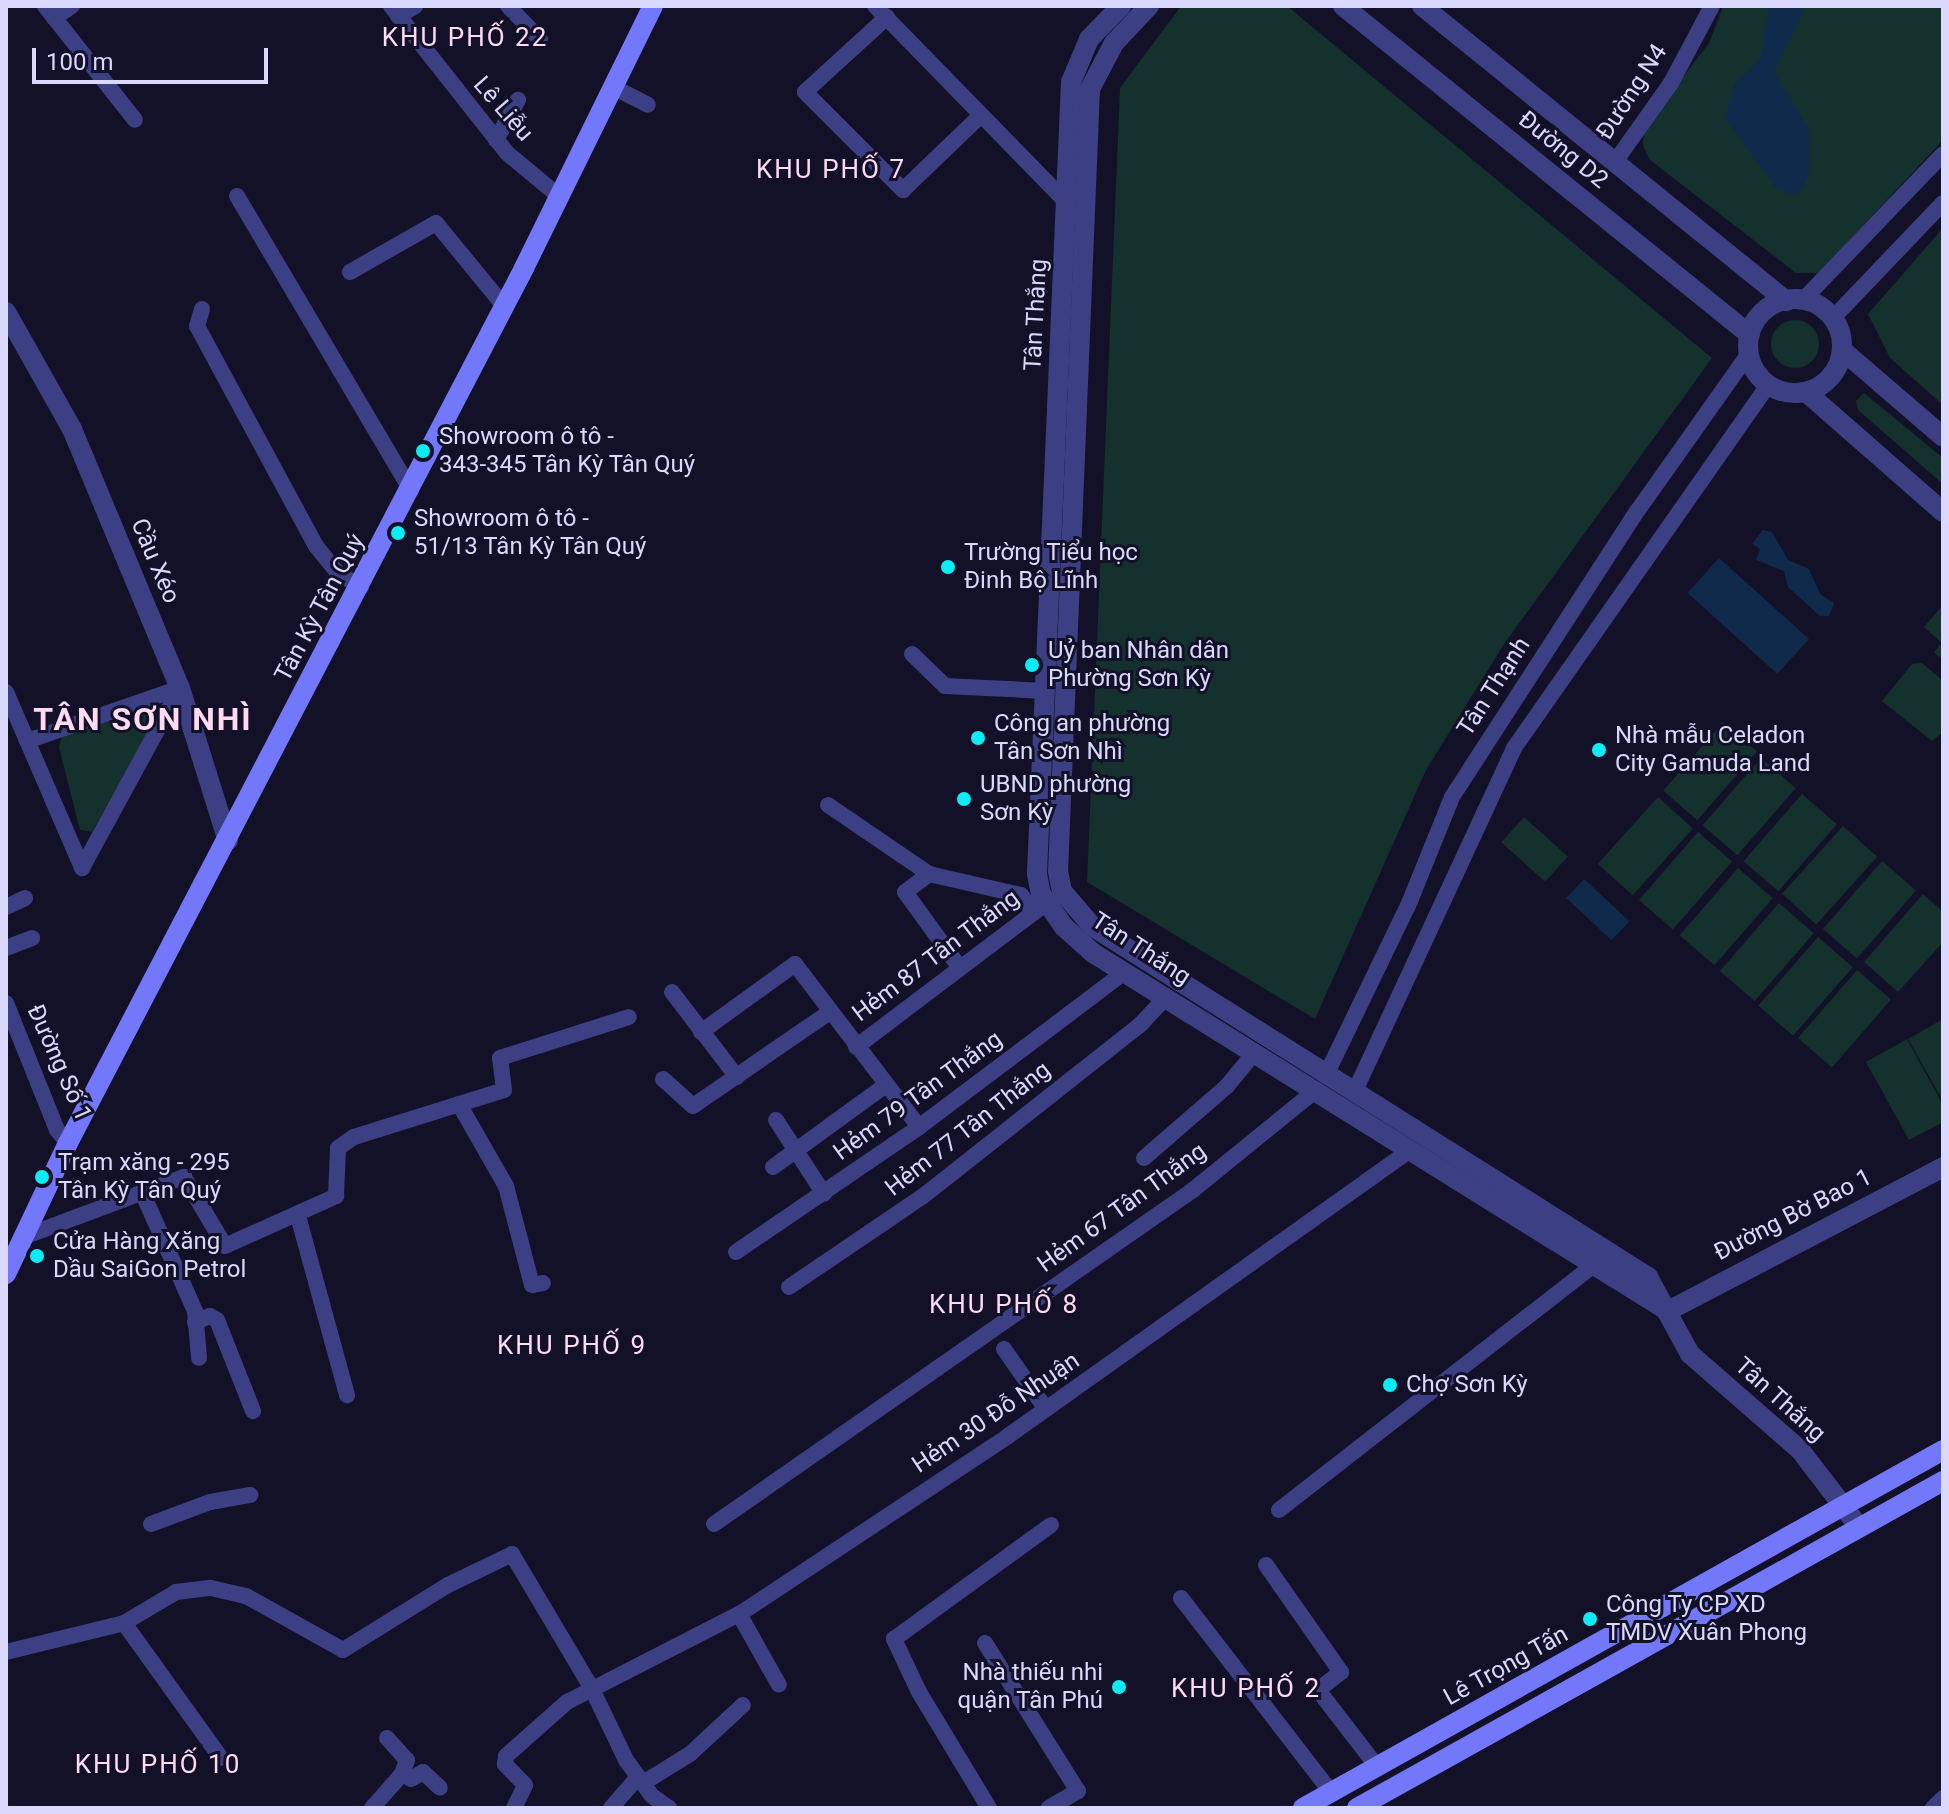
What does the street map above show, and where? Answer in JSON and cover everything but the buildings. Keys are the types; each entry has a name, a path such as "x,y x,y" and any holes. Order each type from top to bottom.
{"main road":[{"name":"Tân Kỳ Tân Quý","path":"6,1274 68,1143 411,490 653,6"},
{"name":"Lê Trọng Tấn","path":"1303,1808 1943,1450"},
{"path":"1357,1808 1943,1481"}],"street":[{"path":"72,6 50,12 135,120"},
{"path":"395,11 415,6"},
{"path":"508,6 540,39"},
{"name":"Tân Thắng","path":"1121,6 1089,39 1071,82 1037,874 1047,902 1092,926 1166,997 1255,1052 1322,1082"},
{"name":"Tân Thắng","path":"1047,902 1058,871 1090,89 1114,43 1149,6"},
{"name":"Đường D2","path":"1343,6 1749,344"},
{"name":"Đường D2","path":"1422,6 1615,162 1794,300"},
{"name":"Đường N4","path":"1615,162 1671,83 1712,6"},
{"name":"Lê Liễu","path":"395,11 496,140 560,197"},
{"path":"979,117 903,190 805,92 881,11 979,117 1067,203"},
{"path":"613,87 648,105"},
{"path":"496,140 518,100"},
{"path":"1943,154 1794,300 1763,313 1749,344 1768,385 1806,392 1943,512"},
{"path":"237,196 411,490"},
{"path":"1833,318 1943,203"},
{"path":"350,272 436,223 504,306"},
{"path":"1794,300 1833,318 1842,350 1943,437"},
{"path":"202,309 197,326 316,546 338,573 361,587"},
{"name":"Cầu Xéo","path":"6,312 72,429 180,688 228,841"},
{"name":"Tân Thạnh","path":"1322,1082 1410,901 1452,797 1749,344"},
{"path":"1806,392 1831,377 1842,350"},
{"name":"Tân Thạnh","path":"1351,1100 1514,748 1768,385"},
{"path":"912,654 945,686 1046,691"},
{"path":"27,741 180,688"},
{"path":"6,692 82,868 180,688"},
{"path":"828,805 929,874 1047,902"},
{"path":"929,874 905,892 960,968"},
{"path":"6,907 25,898"},
{"name":"Hẻm 87 Tân Thắng","path":"856,1047 1047,902"},
{"path":"6,948 32,938"},
{"name":"Tân Thắng","path":"1130,963 1351,1100 1648,1277 1690,1354 1800,1450 1859,1527"},
{"name":"Hẻm 79 Tân Thắng","path":"736,1252 919,1127 1130,963"},
{"path":"701,1032 795,964 919,1127"},
{"path":"672,992 737,1077"},
{"name":"Hẻm 77 Tân Thắng","path":"789,1287 922,1197 1140,1025 1166,997"},
{"name":"Đường Số 1","path":"6,1003 57,1130 68,1143"},
{"path":"663,1079 693,1106 830,1012"},
{"path":"26,1236 184,1177 225,1246 298,1216 336,1196 338,1148 354,1137 504,1090 500,1058 629,1017"},
{"path":"1144,1158 1227,1086 1255,1052"},
{"name":"Hẻm 67 Tân Thắng","path":"714,1524 1193,1190 1322,1082"},
{"path":"773,1167 886,1085"},
{"name":"Tân Thắng","path":"1351,1100 1411,1150 1668,1311"},
{"path":"459,1104 506,1186 532,1285 543,1283"},
{"path":"776,1120 824,1194"},
{"name":"Hẻm 30 Đỗ Nhuận","path":"514,1808 525,1785 505,1764 506,1756 567,1702 739,1614 1046,1409 1411,1150"},
{"name":"Đường Bờ Bao 1","path":"1668,1311 1943,1167"},
{"path":"142,1192 184,1281 195,1322 199,1358"},
{"path":"298,1216 347,1395"},
{"path":"1279,1510 1592,1266"},
{"path":"195,1322 210,1316 217,1320 253,1411"},
{"path":"1004,1349 1046,1409"},
{"path":"151,1524 210,1502 250,1495"},
{"path":"989,1808 919,1692 894,1639 1051,1525"},
{"path":"6,1652 124,1623 176,1592 211,1588 246,1596 343,1650 448,1585 512,1554 592,1689 641,1780 669,1808"},
{"path":"1266,1565 1341,1672 1318,1690 1378,1768"},
{"path":"1181,1598 1331,1792"},
{"path":"739,1614 779,1685"},
{"path":"124,1623 221,1758"},
{"path":"985,1643 1078,1791 1049,1808"},
{"path":"611,1808 641,1780 690,1754 743,1705"},
{"path":"372,1808 402,1774 407,1760 387,1738"},
{"path":"402,1774 411,1779 423,1772 440,1788"},
{"path":"1933,1808 1943,1798"}],"green space":[{"path":"1181,6 1287,6 1712,358 1504,644 1426,770 1315,1019 1087,882 1120,88"},
{"path":"1723,6 1943,6 1943,140 1819,273 1796,273 1650,160 1643,146 1644,128 1709,43"},
{"path":"1943,228 1943,405 1890,358 1868,314"},
{"path":"1795,320 1804,321 1812,327 1818,335 1818,353 1812,361 1804,367 1795,368 1786,367 1778,361 1772,353 1771,344 1772,335 1778,327 1786,321"},
{"path":"1864,393 1943,458 1943,484 1858,410 1856,401"},
{"path":"1943,605 1943,655 1939,657 1934,652 1942,643 1924,627"},
{"path":"1922,663 1943,681 1943,732 1932,741 1882,701 1912,664"},
{"path":"152,707 158,714 92,832 80,830 59,747 63,731"},
{"path":"1723,722 1757,752 1697,820 1663,791"},
{"path":"1761,758 1796,788 1737,855 1703,825"},
{"path":"1802,794 1837,824 1778,891 1744,861"},
{"path":"1658,797 1693,828 1633,895 1598,864"},
{"path":"1524,817 1568,856 1545,882 1501,842"},
{"path":"1843,826 1877,857 1816,924 1782,894"},
{"path":"1698,832 1732,862 1673,929 1639,900"},
{"path":"1882,861 1916,891 1857,958 1823,929"},
{"path":"1738,868 1773,898 1714,965 1680,935"},
{"path":"1923,894 1943,912 1943,942 1898,992 1864,962"},
{"path":"1779,903 1814,933 1755,1001 1720,971"},
{"path":"1818,937 1853,967 1793,1036 1758,1006"},
{"path":"1857,970 1891,1000 1832,1067 1798,1038"},
{"path":"1943,1019 1943,1101 1908,1039"},
{"path":"1907,1039 1943,1105 1943,1122 1909,1140 1866,1062"}],"water":[{"path":"1769,6 1801,6 1802,15 1774,72 1809,129 1809,175 1801,191 1791,195 1775,187 1725,118 1734,84 1760,60"},
{"path":"1763,530 1772,532 1788,560 1809,569 1820,594 1834,603 1829,616 1820,616 1788,587 1784,571 1756,560 1760,549 1752,544"},
{"path":"1719,558 1809,639 1777,674 1688,593"},
{"path":"1584,879 1629,921 1612,940 1566,898"}],"place":[{"name":"Showroom ô tô - 343-345 Tân Kỳ Tân Quý","path":"423,451"},
{"name":"Showroom ô tô - 51/13 Tân Kỳ Tân Quý","path":"398,533"},
{"name":"Trường Tiểu học Đinh Bộ Lĩnh","path":"948,567"},
{"name":"Uỷ ban Nhân dân Phường Sơn Kỳ","path":"1032,665"},
{"name":"Công an phường Tân Sơn Nhì","path":"978,738"},
{"name":"Nhà mẫu Celadon City Gamuda Land","path":"1599,750"},
{"name":"UBND phường Sơn Kỳ","path":"964,799"},
{"name":"Trạm xăng - 295 Tân Kỳ Tân Quý","path":"42,1177"},
{"name":"Cửa Hàng Xăng Dầu SaiGon Petrol","path":"37,1256"},
{"name":"Chợ Sơn Kỳ","path":"1390,1385"},
{"name":"Công Ty CP XD TMDV Xuân Phong","path":"1590,1619"},
{"name":"Nhà thiếu nhi quận Tân Phú","path":"1119,1687"}],"district":[{"name":"KHU PHỐ 22","path":"465,38"},
{"name":"KHU PHỐ 7","path":"831,170"},
{"name":"TÂN SƠN NHÌ","path":"143,719"},
{"name":"KHU PHỐ 8","path":"1004,1305"},
{"name":"KHU PHỐ 9","path":"572,1346"},
{"name":"KHU PHỐ 2","path":"1246,1689"},
{"name":"KHU PHỐ 10","path":"158,1765"}]}
